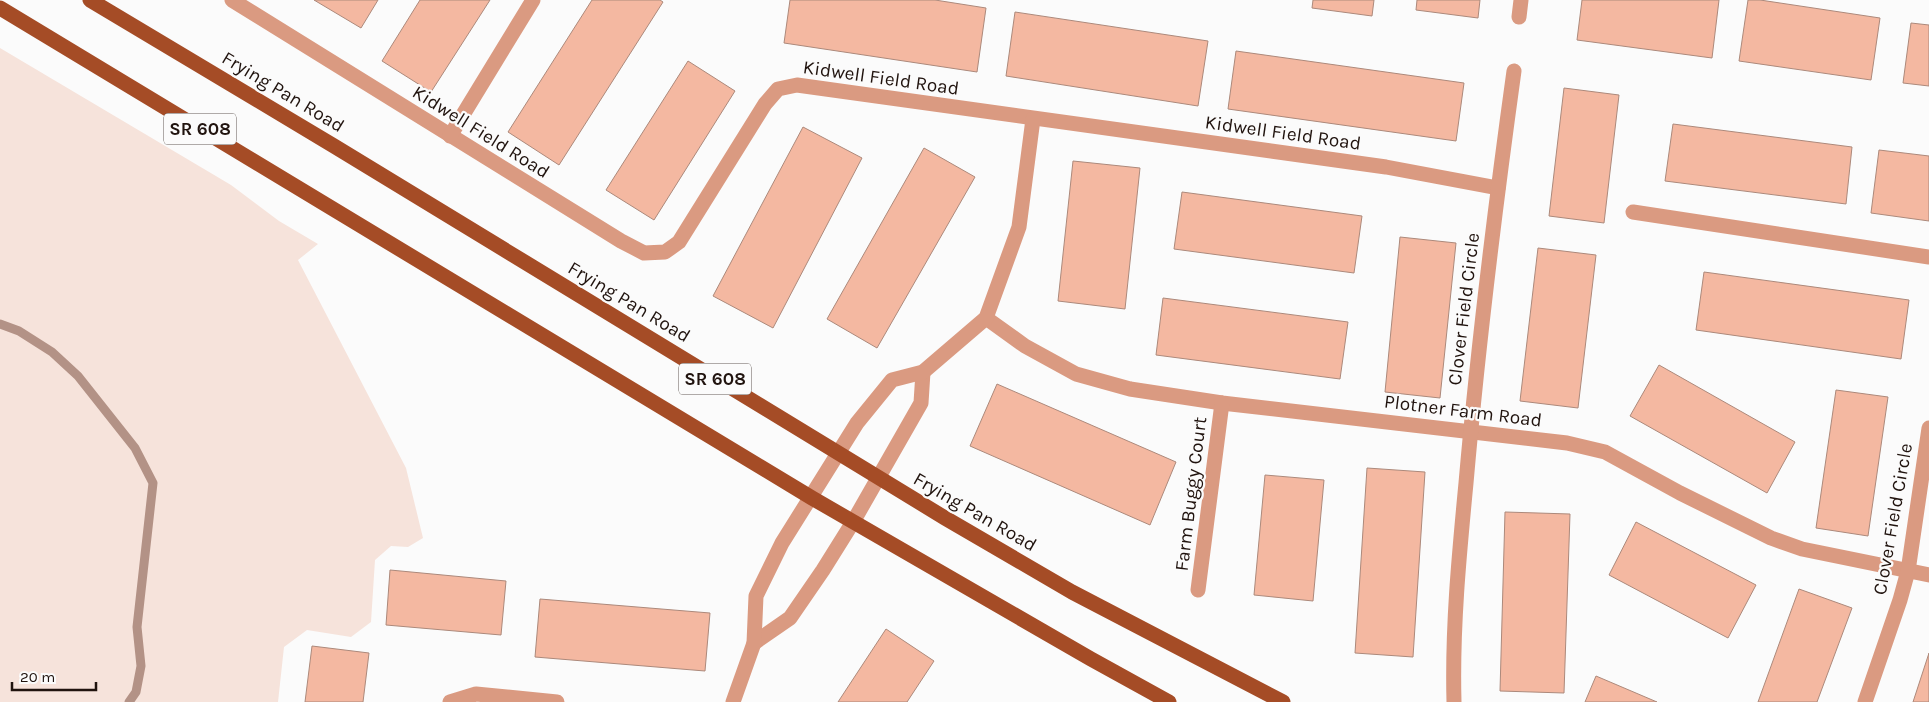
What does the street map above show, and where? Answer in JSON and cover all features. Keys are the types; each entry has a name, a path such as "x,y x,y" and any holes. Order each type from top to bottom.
{"main road":[{"name":"Frying Pan Road","path":"90,0 343,151 879,479 1072,592 1283,702"},
{"name":"SR 608","path":"0,8 812,498 1090,659 1169,702"}],"street":[{"name":"Kidwell Field Road","path":"232,0 450,136 621,241 644,253 665,252 679,242 764,104 778,89 797,86 1386,167 1498,188"},
{"path":"450,136 533,0"},
{"path":"1519,18 1522,0"},
{"name":"Clover Field Circle","path":"1454,702 1453,673 1460,551 1470,432 1498,188 1514,71"},
{"path":"733,702 754,643 756,596 782,544 857,423 892,380 923,372 986,318 1020,227 1033,119"},
{"path":"1632,212 1929,257"},
{"name":"Plotner Farm Road","path":"986,318 1025,346 1076,374 1130,389 1222,402 1566,443 1605,452 1680,493 1771,538 1802,549 1929,575"},
{"path":"754,643 790,618 853,522 921,403 923,372"},
{"name":"Farm Buggy Court","path":"1198,590 1222,402"},
{"name":"Clover Field Circle","path":"1865,702 1908,571 1929,428"},
{"path":"450,702 476,694 556,702"}],"shaded area":[{"path":"0,48 231,185 279,221 318,244 298,260 406,468 423,538 408,547 391,546 375,560 371,622 351,637 307,630 284,647 278,702 0,702"}],"building":[{"path":"314,0 378,0 361,28"},
{"path":"420,0 490,0 431,92 382,61"},
{"path":"592,0 660,0 663,2 559,165 508,132"},
{"path":"790,0 935,0 986,8 977,72 784,43"},
{"path":"1313,0 1374,0 1372,16 1312,8"},
{"path":"1417,0 1480,0 1478,18 1416,10"},
{"path":"1582,0 1719,0 1712,58 1577,40"},
{"path":"1748,0 1760,0 1880,18 1871,80 1739,61"},
{"path":"1015,12 1208,41 1198,106 1006,76"},
{"path":"1911,23 1929,25 1929,86 1903,83"},
{"path":"1236,51 1464,83 1456,141 1228,109"},
{"path":"688,61 735,91 654,220 606,190"},
{"path":"1564,88 1619,95 1604,223 1549,216"},
{"path":"1673,124 1852,147 1846,204 1665,181"},
{"path":"803,127 862,158 773,328 713,296"},
{"path":"924,148 975,177 877,348 827,319"},
{"path":"1879,150 1929,156 1929,221 1871,213"},
{"path":"1073,161 1140,168 1125,309 1058,301"},
{"path":"1182,192 1362,216 1354,273 1174,249"},
{"path":"1400,237 1456,243 1440,398 1385,392"},
{"path":"1538,248 1596,255 1578,408 1520,401"},
{"path":"1704,272 1909,300 1901,359 1696,330"},
{"path":"1163,298 1348,322 1340,379 1156,355"},
{"path":"1659,365 1795,442 1767,493 1630,416"},
{"path":"997,384 1176,462 1150,525 970,446"},
{"path":"1836,390 1888,397 1868,536 1816,528"},
{"path":"1367,468 1425,472 1413,657 1355,653"},
{"path":"1265,475 1324,480 1313,601 1254,595"},
{"path":"1505,512 1570,514 1564,693 1500,691"},
{"path":"1636,522 1756,585 1728,638 1609,575"},
{"path":"390,570 506,581 501,635 386,625"},
{"path":"1799,589 1852,608 1817,702 1758,702"},
{"path":"540,599 710,613 705,671 535,657"},
{"path":"886,629 934,661 907,702 838,702"},
{"path":"312,646 369,653 363,702 305,702"},
{"path":"1929,653 1929,702 1913,702"},
{"path":"1596,676 1657,702 1585,702"}],"waterway":[{"path":"0,324 19,331 52,352 78,376 135,448 153,483 137,627 141,666 136,692 129,702"}]}
